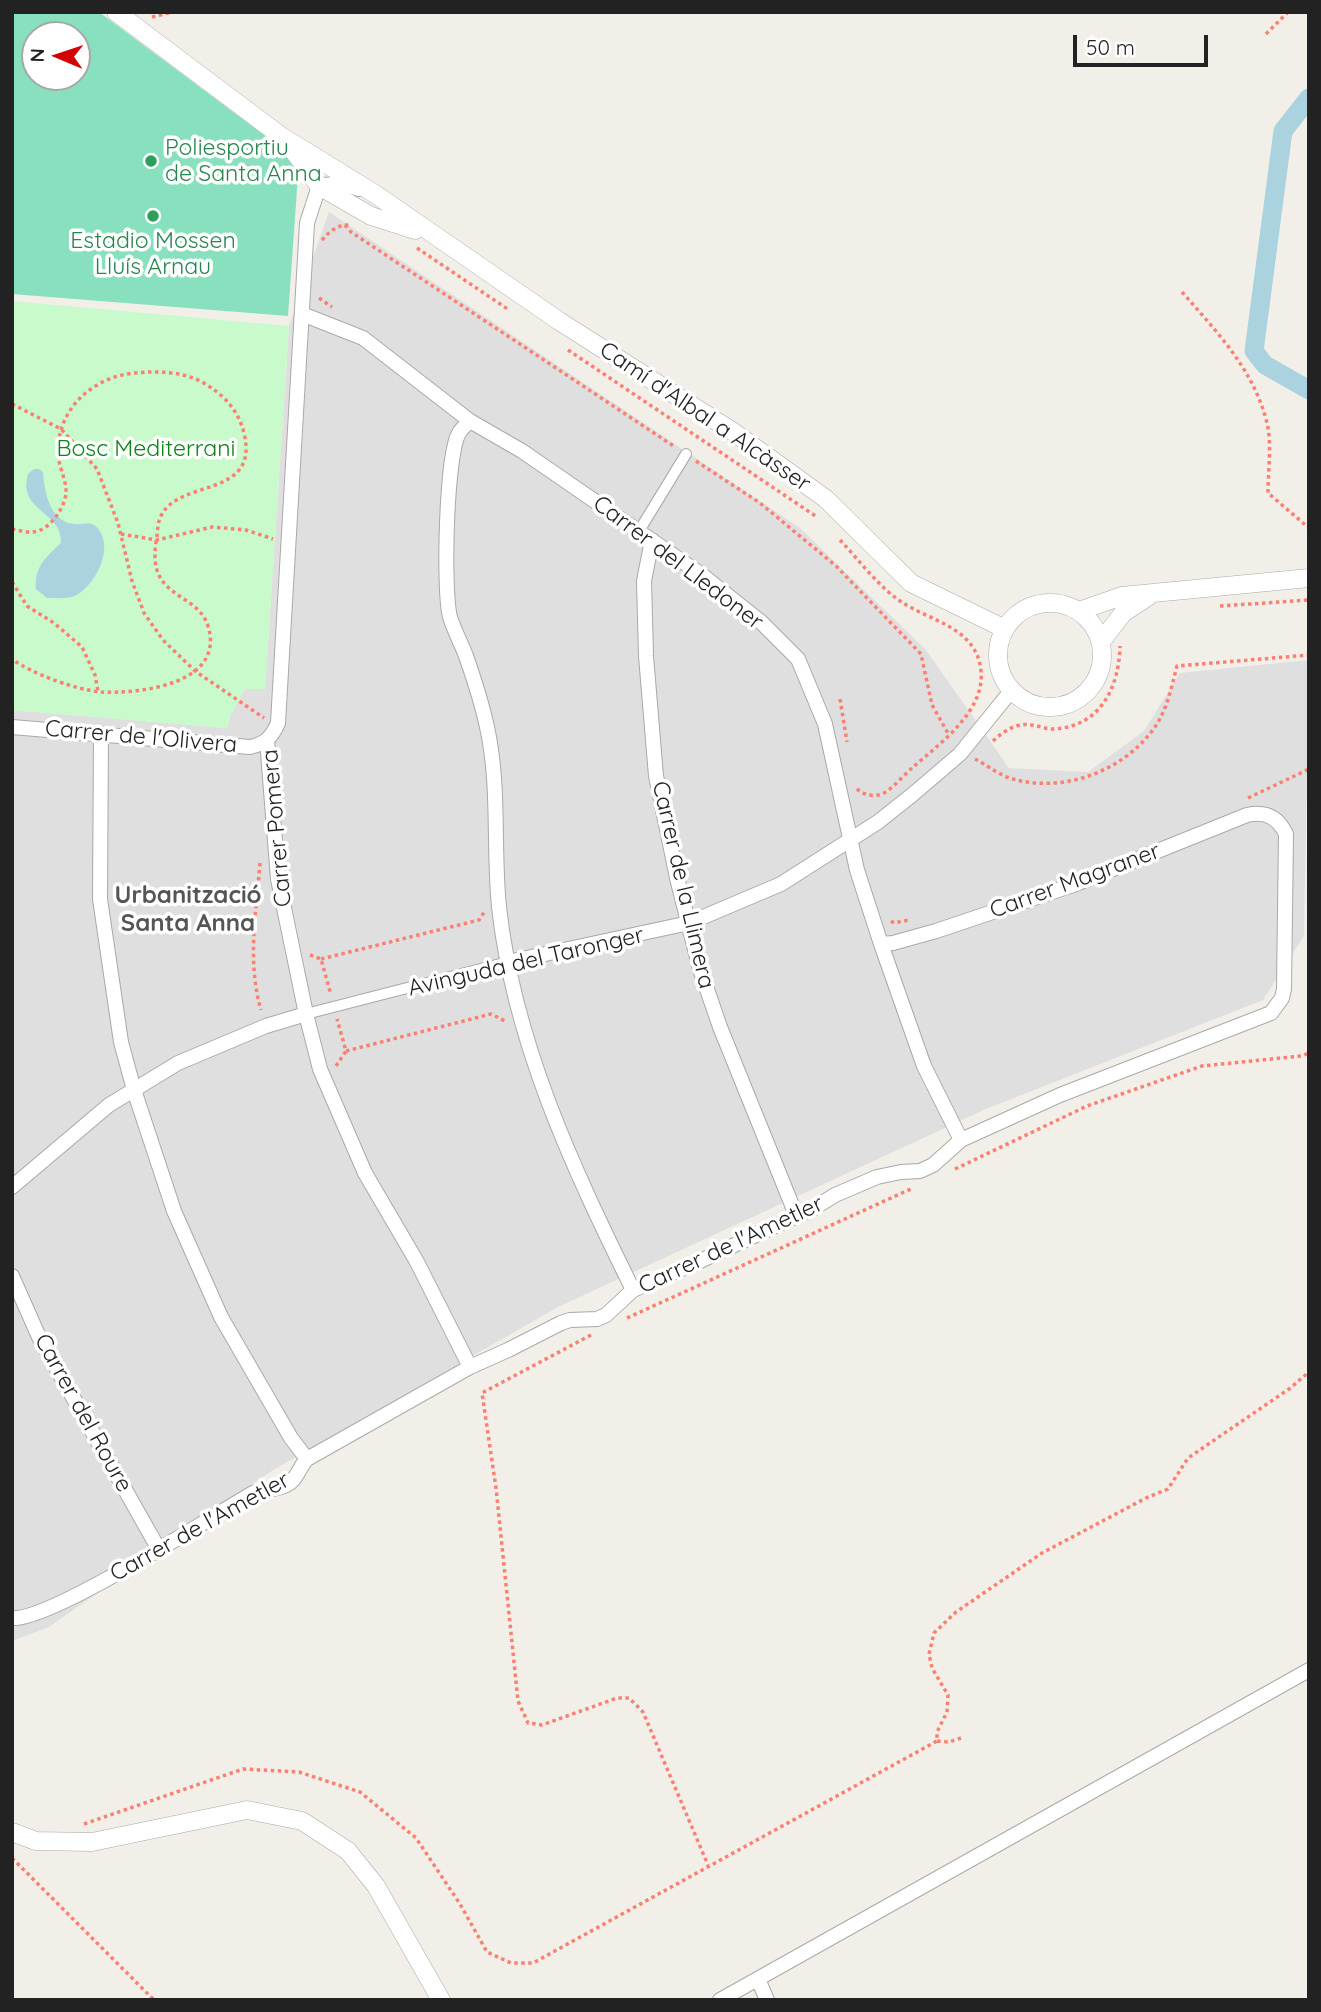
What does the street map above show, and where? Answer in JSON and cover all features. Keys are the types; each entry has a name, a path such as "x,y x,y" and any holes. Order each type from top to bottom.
{"street":[{"name":"Camí d'Albal a Alcàsser","path":"116,12 281,136 375,194 559,321 753,446 826,499 911,583 1005,629"},
{"name":"Camí d'Albal a Alcàsser","path":"281,136 319,186 371,216 432,235"},
{"path":"319,186 339,183 375,194"},
{"name":"Carrer Pomera","path":"319,186 307,223 278,723 267,740 278,879 320,1069 365,1173 417,1262 470,1367"},
{"name":"Carrer del Lledoner","path":"302,314 363,338 470,421 522,451 702,575 751,614 798,659 825,724 857,870 881,944 924,1066 961,1140"},
{"path":"470,421 459,433 451,458 446,584 450,616 488,728 496,816 499,906 508,962 540,1082 577,1173 633,1290"},
{"path":"646,536 686,454"},
{"name":"Carrer de la Llimera","path":"646,536 646,656 656,776 677,877 700,969 720,1027 796,1215"},
{"path":"1079,611 1122,596 1309,578"},
{"path":"1101,642 1123,613 1155,593"},
{"path":"1046,603 1063,604 1079,611 1088,620 1101,642 1102,659 1098,676 1089,691 1075,701 1059,707 1041,707 1025,702 1011,691 1002,677 998,661 999,644 1005,629 1015,616 1030,607 1046,603"},
{"name":"Avinguda del Taronger","path":"12,1187 109,1105 178,1063 266,1026 508,962 690,923 780,884 852,839 968,757 1011,691"},
{"name":"Carrer de l'Olivera","path":"12,727 250,747 267,740"},
{"path":"101,733 100,899 121,1042 134,1090 174,1211 221,1317 290,1438 307,1459"},
{"name":"Carrer Magraner","path":"881,944 936,931 1073,885 1247,815 1266,814 1282,825 1288,844 1282,998"},
{"name":"Carrer de l'Ametler","path":"12,1618 30,1617 93,1586 253,1493 283,1487 291,1482 307,1459 470,1367 561,1323 597,1319 606,1315 633,1290 814,1208 835,1195 877,1177 920,1171 933,1165 961,1140 1082,1086 1271,1013 1282,998"},
{"name":"Carrer del Roure","path":"12,1276 39,1337 158,1548"},
{"path":"720,2000 1309,1670"},
{"path":"12,1832 36,1841 92,1842 247,1810 302,1821 348,1851 376,1886 441,2000"},
{"path":"758,1979 767,2000"}],"path":[{"path":"1266,34 1288,12"},
{"path":"320,243 330,231 344,224 358,225"},
{"path":"344,224 363,240 760,503 836,566 921,654 932,705 949,735 968,757 1012,779 1046,783 1087,778 1118,762 1152,731 1167,704 1177,666 1309,655"},
{"path":"417,248 515,314"},
{"path":"316,290 319,298 338,311"},
{"path":"1182,292 1232,349 1256,390 1268,425 1268,493 1309,528"},
{"path":"561,345 819,518"},
{"path":"12,529 35,532 49,524 60,511 66,494 58,455 61,429 75,403 92,386 121,375 164,371 200,381 226,399 240,417 246,441 239,469 226,482 206,490 186,493 168,504 159,518 153,557 160,576 170,591 198,610 207,624 210,640 208,657 195,671 176,683 130,692 98,691 60,682 12,659"},
{"path":"12,404 61,429 97,469 121,534 132,580 144,613 163,640 195,671 265,720"},
{"path":"686,454 699,437"},
{"path":"121,534 157,540 212,527 246,530 278,541"},
{"path":"835,535 880,583 901,601 948,624 967,639 977,656 981,671 979,691 968,712 949,735 882,794 867,795 858,790 851,780"},
{"path":"12,582 27,606 54,623 82,647 95,675 98,691"},
{"path":"1213,607 1309,600"},
{"path":"989,744 1014,726 1027,724 1051,729 1076,724 1097,712 1112,693 1120,667 1120,642"},
{"path":"840,699 848,753"},
{"path":"968,757 981,751"},
{"path":"1247,815 1241,801 1309,769"},
{"path":"260,861 253,965 254,986 261,1010"},
{"path":"305,953 321,959 479,920 487,908"},
{"path":"885,917 894,923 909,920"},
{"path":"321,959 346,1051"},
{"path":"335,1067 346,1051 491,1014 508,1022 512,1031"},
{"path":"946,1173 1087,1106 1202,1066 1309,1053"},
{"path":"619,1322 922,1184"},
{"path":"594,1334 482,1393 496,1488 519,1701 528,1723 542,1726 617,1698 629,1698 643,1712 708,1865"},
{"path":"937,1741 937,1732 947,1712 948,1695 932,1668 929,1654 934,1633 941,1626 956,1612 1042,1553 1146,1497 1168,1489 1188,1458 1289,1389 1309,1372"},
{"path":"75,1827 243,1769 299,1772 360,1792 416,1838 460,1904 487,1952 511,1963 533,1963 937,1741 949,1742 961,1738"},
{"path":"12,1858 154,2000"}],"shaded area":[{"path":"329,212 800,528 926,650 1009,768 1088,772 1144,731 1180,673 1309,660 1304,936 1263,1000 986,1109 558,1307 270,1472 49,1627 12,1641 12,710 227,728 245,688 265,689 289,326"}],"green space":[{"name":"Poliesportiu de Santa Anna","path":"12,12 99,12 280,147 293,163 298,175 288,316 12,294"},
{"name":"Bosc Mediterrani","path":"12,301 289,326 265,689 245,689 231,714 227,728 12,710"}],"water":[{"path":"34,469 43,472 47,496 59,518 74,524 94,525 103,538 100,567 89,584 75,596 47,598 36,589 39,568 61,543 57,527 35,505 27,491 28,474"}],"waterway":[{"path":"1309,98 1283,131 1254,351 1265,365 1309,390"}],"place":[{"name":"Poliesportiu de Santa Anna","path":"151,161"},
{"name":"Estadio Mossen Lluís Arnau","path":"153,216"}],"district":[{"name":"Urbanització Santa Anna","path":"188,910"}]}
